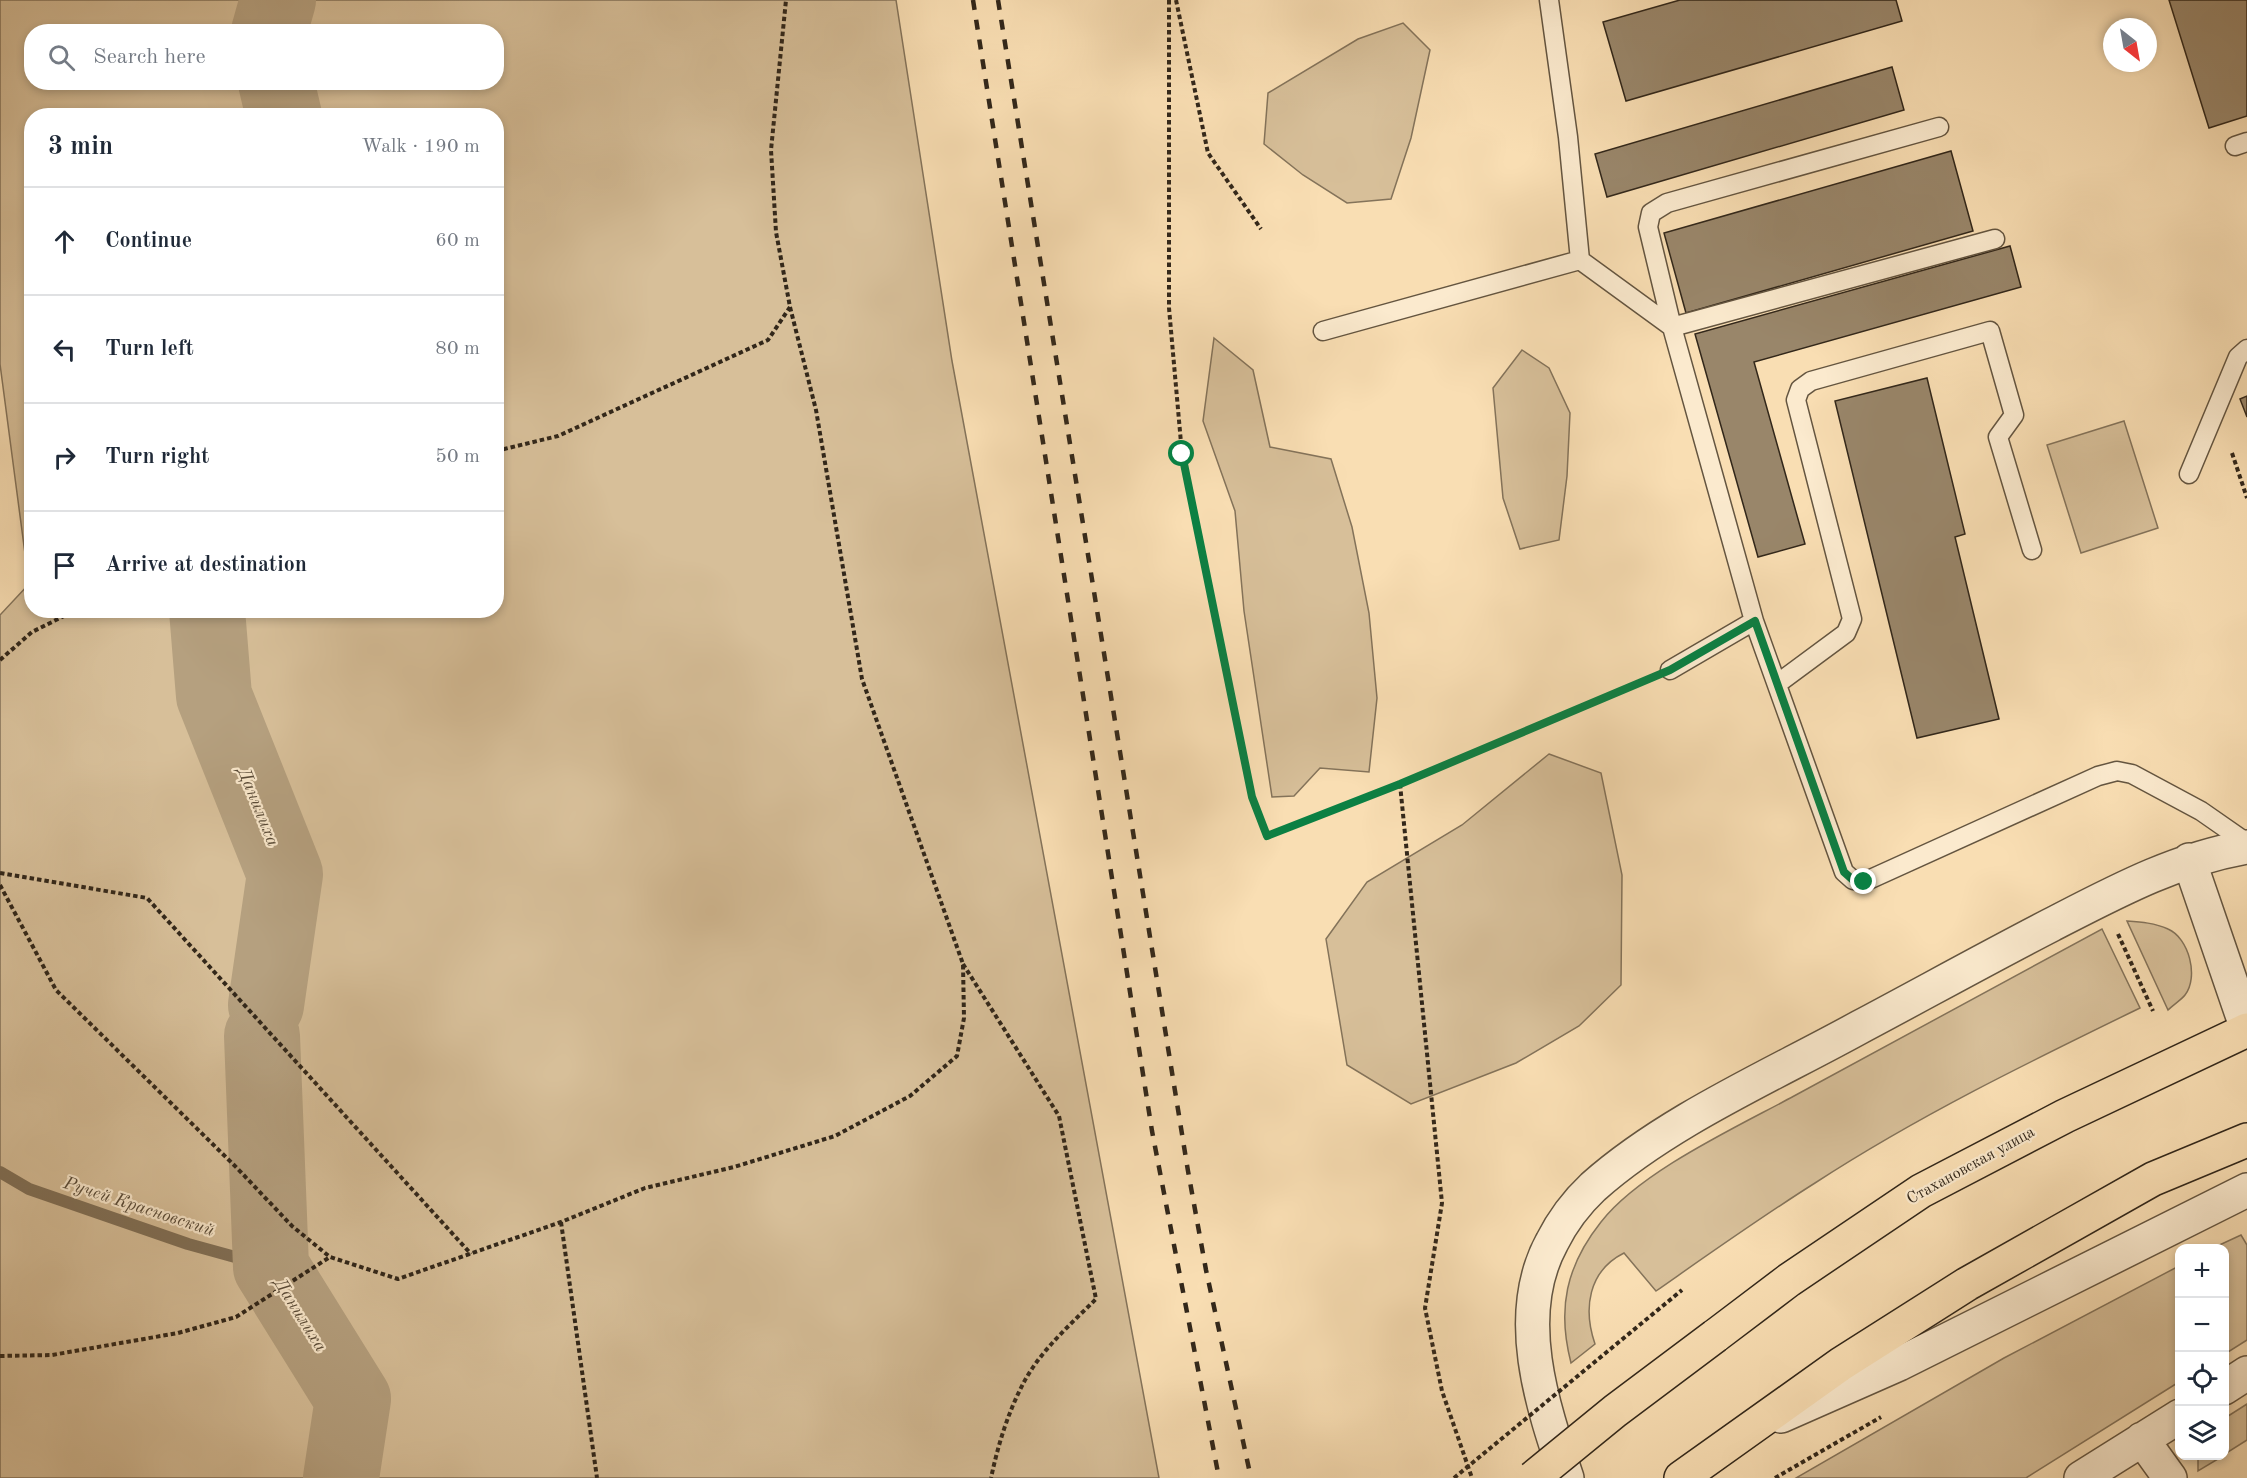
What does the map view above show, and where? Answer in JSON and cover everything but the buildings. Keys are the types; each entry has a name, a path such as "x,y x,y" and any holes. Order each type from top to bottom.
{"main road":[{"name":"Стахановская улица","path":"1533,1478 1615,1411 1789,1280 1921,1191 2066,1116 2247,1030"},
{"path":"1681,1478 1841,1364 1967,1284 2153,1179 2247,1140"}],"street":[{"path":"1567,1478 1538,1379 1533,1314 1536,1291 1550,1244 1570,1212 1592,1188 1674,1128 2091,904 2189,860 2247,845"},
{"path":"2189,860 2247,1030"},
{"path":"1739,1435 1899,1364 2247,1190"},
{"path":"2229,1385 2247,1373"},
{"path":"2081,1478 2175,1419"},
{"path":"2142,1439 2170,1478"}],"lane":[{"path":"1549,0 1568,137 1580,260 1672,327"},
{"path":"1939,128 1666,203 1651,213 1648,227 1672,327 1755,621 1844,872 1853,880 1864,882 2098,776 2117,771 2132,774 2191,806 2247,845"},
{"path":"1672,327 1995,239"},
{"path":"1323,331 1580,260"},
{"path":"1777,684 1846,633 1852,619 1796,400 1800,389 1811,381 1990,331 2014,415 1998,437 2032,550"},
{"path":"2189,474 2238,357 2247,349"},
{"path":"1670,670 1755,621"}],"path":[{"path":"786,0 771,150 776,232 790,307 816,410 862,679 963,964 1059,1116 1096,1299 1058,1336 1024,1382 999,1441 991,1478"},
{"path":"1169,0 1169,308 1182,454 1252,797 1267,836 1400,784 1670,670"},
{"path":"1176,0 1208,153 1261,229"},
{"path":"504,449 558,436 768,340 790,307"},
{"path":"0,660 32,632 60,618"},
{"path":"1400,784 1442,1203 1425,1308 1442,1391 1472,1478"},
{"path":"0,873 147,898 471,1254"},
{"path":"0,885 56,990 237,1168 292,1226 330,1257 398,1279 561,1222 645,1188 734,1167 835,1136 910,1096 957,1056 964,1018 963,964"},
{"path":"2114,925 2153,1011"},
{"path":"561,1222 597,1478"},
{"path":"0,1356 52,1355 178,1333 236,1317 330,1257"},
{"path":"1454,1478 1682,1290"}],"shaded area":[{"path":"0,0 896,0 952,361 1159,1478 0,1478 0,615 24,589 24,618 504,618 504,108 24,108 24,546 0,364"},
{"path":"1403,23 1430,50 1411,138 1391,199 1347,203 1303,175 1264,144 1268,93 1358,39"},
{"path":"1214,338 1253,370 1270,447 1331,459 1352,527 1369,613 1377,698 1369,772 1320,768 1294,796 1272,797 1244,611 1235,511 1203,421"},
{"path":"1522,350 1549,368 1570,413 1567,476 1559,540 1520,549 1503,498 1493,388"},
{"path":"2124,421 2158,528 2081,553 2047,445"},
{"path":"1549,754 1601,773 1622,875 1621,985 1579,1026 1516,1063 1411,1104 1347,1065 1326,939 1367,882 1462,825"},
{"path":"2127,921 2143,922 2168,929 2175,934 2186,949 2191,969 2189,987 2183,997 2168,1010"},
{"path":"2102,929 2140,1008 1934,1112 1854,1158 1656,1291 1624,1253 1612,1261 1596,1280 1589,1305 1591,1331 1595,1344 1571,1363 1565,1324 1565,1306 1572,1272 1589,1238 1601,1222 1618,1203 1640,1185 1718,1136"},
{"path":"2241,1235 2247,1245 2247,1340 2229,1351 2229,1244 2222,1244"},
{"path":"2175,1268 2175,1385 2026,1478 1796,1478 2004,1358"},
{"path":"2247,1404 2247,1440 2229,1451 2229,1415"},
{"path":"2198,1460 2216,1460 2198,1471"}],"waterway":[{"name":"Данилиха","path":"271,24 278,0"},
{"name":"Данилиха","path":"278,90 282,108"},
{"name":"Данилиха","path":"208,618 214,696 285,874 266,1005"},
{"name":"Ручей Красновский","path":"262,1036 271,1267 353,1399 341,1478"},
{"name":"Ручей Красновский","path":"0,1172 29,1189 188,1244 271,1267"}],"railway":[{"path":"973,0 1152,1131 1219,1478"},
{"path":"998,0 1188,1171 1206,1270 1251,1478"}],"route":[{"path":"1182,454 1252,797 1267,836 1400,784 1670,670 1755,621 1844,872 1853,880 1864,882"}]}
